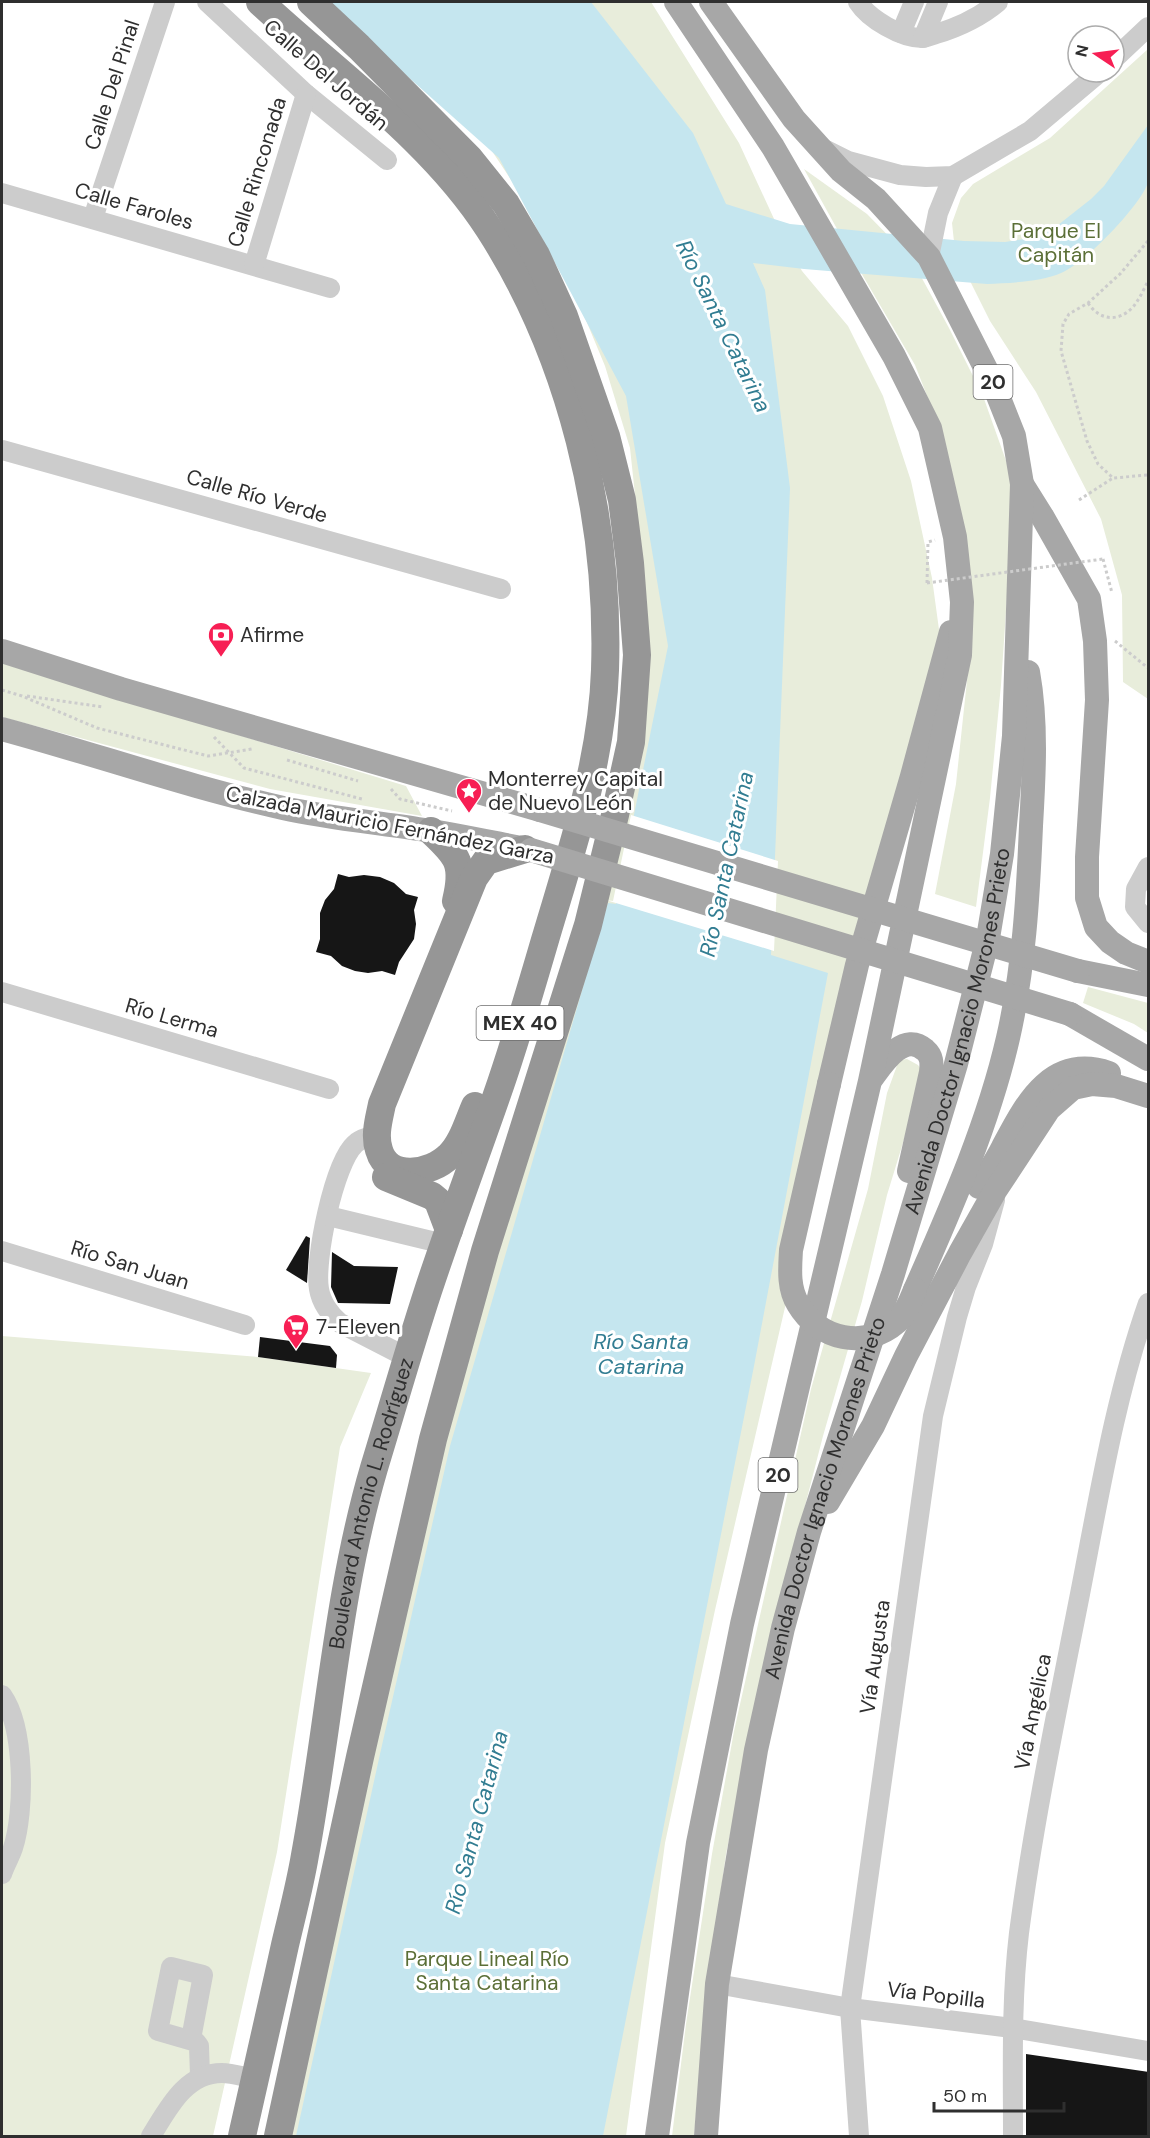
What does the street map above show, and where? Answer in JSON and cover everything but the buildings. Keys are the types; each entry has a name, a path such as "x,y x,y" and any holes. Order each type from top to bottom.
{"highway":[{"name":"Boulevard Antonio L. Rodríguez","path":"242,2136 305,1855 354,1545 408,1358 501,1081 566,870 589,783 599,730 605,673 605,609 599,551 581,445 555,360 511,267 460,189 425,150 260,2"},
{"name":"Boulevard Antonio L. Rodríguez","path":"278,2136 360,1757 433,1439 485,1251 588,925 615,815 631,742 637,655 630,564 623,511 606,436 564,316 536,255 506,204 469,158 359,46 311,2"},
{"path":"431,831 458,862 461,880 447,925 370,1104 369,1159 382,1173 398,1183 426,1192 438,1201 447,1237"},
{"path":"370,1137 474,878 486,861 528,849"},
{"path":"370,1137 383,1159 390,1166 403,1171 433,1167 450,1155 461,1138 494,1060 526,1002"}],"main road":[{"name":"Avenida Doctor Ignacio Morones Prieto","path":"657,2136 698,1843 740,1636 870,1081 960,655 962,602 955,537 930,429 894,356 773,147 676,2"},
{"name":"Avenida Doctor Ignacio Morones Prieto","path":"706,2136 717,1984 756,1750 783,1628 809,1532 893,1274 956,1064 988,938 1002,854 1014,735 1022,484 1014,436 993,383 929,257 876,199 841,171 816,146 794,119 711,2"},
{"path":"1022,484 1089,599 1095,641 1097,700 1086,857 1087,898 1096,927 1110,942 1126,953 1149,962"},
{"path":"962,602 947,641 912,776 857,965 791,1250 791,1278 797,1303 812,1323 828,1334 847,1338 863,1338 879,1333 898,1321 915,1290 958,1190 980,1130 1009,1032 1019,977 1029,887 1032,811 1032,694 1028,672 1017,641"},
{"name":"Calzada Mauricio Fernández Garza","path":"2,651 1078,971 1149,985"},
{"name":"Calzada Mauricio Fernández Garza","path":"2,729 281,808 431,831 528,849 1070,1014 1149,1059"},
{"path":"870,1081 893,1052 900,1047 909,1044 921,1047 930,1056 931,1072 902,1204 893,1274"},
{"path":"915,1290 927,1280 938,1264 1027,1103 1040,1088 1055,1077 1071,1071 1086,1069 1102,1071 1134,1082 1149,1092"},
{"path":"809,1532 873,1426 906,1356 995,1191 1049,1109 1073,1088 1101,1084 1149,1096"}],"street":[{"name":"Calle Del Pinal","path":"93,218 165,2"},
{"name":"Calle Del Jordán","path":"207,2 306,94 387,160"},
{"path":"858,2 878,21 901,33 923,38 964,25 998,2"},
{"path":"901,33 915,2"},
{"path":"923,38 938,2"},
{"path":"1126,48 1149,27"},
{"path":"816,146 848,161 879,171 926,177 952,176 1030,131 1086,84"},
{"name":"Calle Rinconada","path":"254,265 306,94"},
{"path":"929,257 938,213 952,176"},
{"name":"Calle Faroles","path":"2,193 330,288"},
{"name":"Calle Río Verde","path":"2,450 501,589"},
{"path":"1149,867 1136,889 1135,907 1149,923"},
{"name":"Río Lerma","path":"2,992 329,1089"},
{"path":"370,1137 349,1151 340,1167 328,1216 320,1263 319,1289 331,1315 340,1323 408,1358"},
{"name":"Vía Augusta","path":"859,2136 850,2008 933,1416 957,1317 990,1223 995,1191"},
{"path":"328,1216 447,1237"},
{"name":"Río San Juan","path":"2,1251 245,1325"},
{"name":"Vía Angélica","path":"1013,2136 1012,2028 1019,1934 1035,1828 1121,1395 1135,1342 1149,1303"},
{"path":"2,1695 9,1705 19,1749 21,1799 13,1847 2,1874"},
{"name":"Vía Popilla","path":"717,1984 850,2008 1012,2028 1149,2051"},
{"path":"191,2039 199,2046 200,2076"},
{"path":"151,2136 174,2099 200,2076 223,2073 255,2079"}],"path":[{"path":"1113,478 1098,464 1088,441 1060,351 1063,324 1069,314 1088,303 1120,274 1149,241"},
{"path":"1088,303 1101,317 1120,317 1133,307 1149,281"},
{"path":"1079,500 1113,478 1149,475"},
{"path":"928,542 927,583 1103,559 1112,593"},
{"path":"1108,634 1149,668"},
{"path":"2,690 22,696 97,728 208,756 250,749 261,752"},
{"path":"22,696 112,709"},
{"path":"214,737 244,768 365,800"},
{"path":"283,759 359,781"},
{"path":"391,789 400,800"},
{"path":"400,800 401,794"},
{"path":"393,802 400,800 452,811"}],"green space":[{"name":"Río Santa Catarina","path":"344,2 651,2 739,143 775,221 802,271 848,326 883,396 911,481 932,578 940,637 715,1610 665,1843 626,2136 287,2136 460,1373 549,1072 647,606 630,448 605,366 556,248 486,142"},
{"name":"Parque El Capitán","path":"1148,49 1148,699 1123,682 1122,595 1101,519 1036,392 990,321 955,251 952,223 961,198 973,184 1050,138 1109,84 1126,84 1126,69"},
{"path":"804,169 867,214 912,260 983,396 1010,472 1011,537 1001,685 976,907 935,894 956,784 968,671 940,429 915,365"},
{"path":"2,663 406,786 422,816 270,789 2,717"},
{"path":"1088,987 1148,1003 1148,1033 1134,1024 1083,1003"},
{"path":"907,1059 918,1065 924,1074 887,1195 862,1301 823,1436 787,1576 726,1854 707,1991 694,2136 672,2136 686,2024 712,1854 734,1731 811,1389 868,1189 887,1093 899,1060"},
{"path":"2,1336 258,1357 371,1373 340,1447 277,1852 213,2136 2,2136"}],"water":[{"name":"Río Santa Catarina","path":"324,2 591,2 693,133 726,204 790,224 964,241 1005,242 1042,235 1091,199 1104,186 1148,125 1148,180 1141,195 1122,221 1096,247 1071,267 1053,276 1025,282 987,284 753,263 765,290 790,488 771,955 828,973 754,1366 603,2136 296,2136 450,1446 601,925 608,903 616,904 668,646 626,396 499,158"}],"pier":[{"path":"631,815 778,861 774,951 606,900 613,901"}],"place":[{"name":"Afirme","path":"221,658"},
{"name":"Monterrey Capital de Nuevo León","path":"469,814"},
{"name":"7-Eleven","path":"296,1350"}],"park label":[{"name":"Parque Lineal Río Santa Catarina","path":"487,1971"}]}
